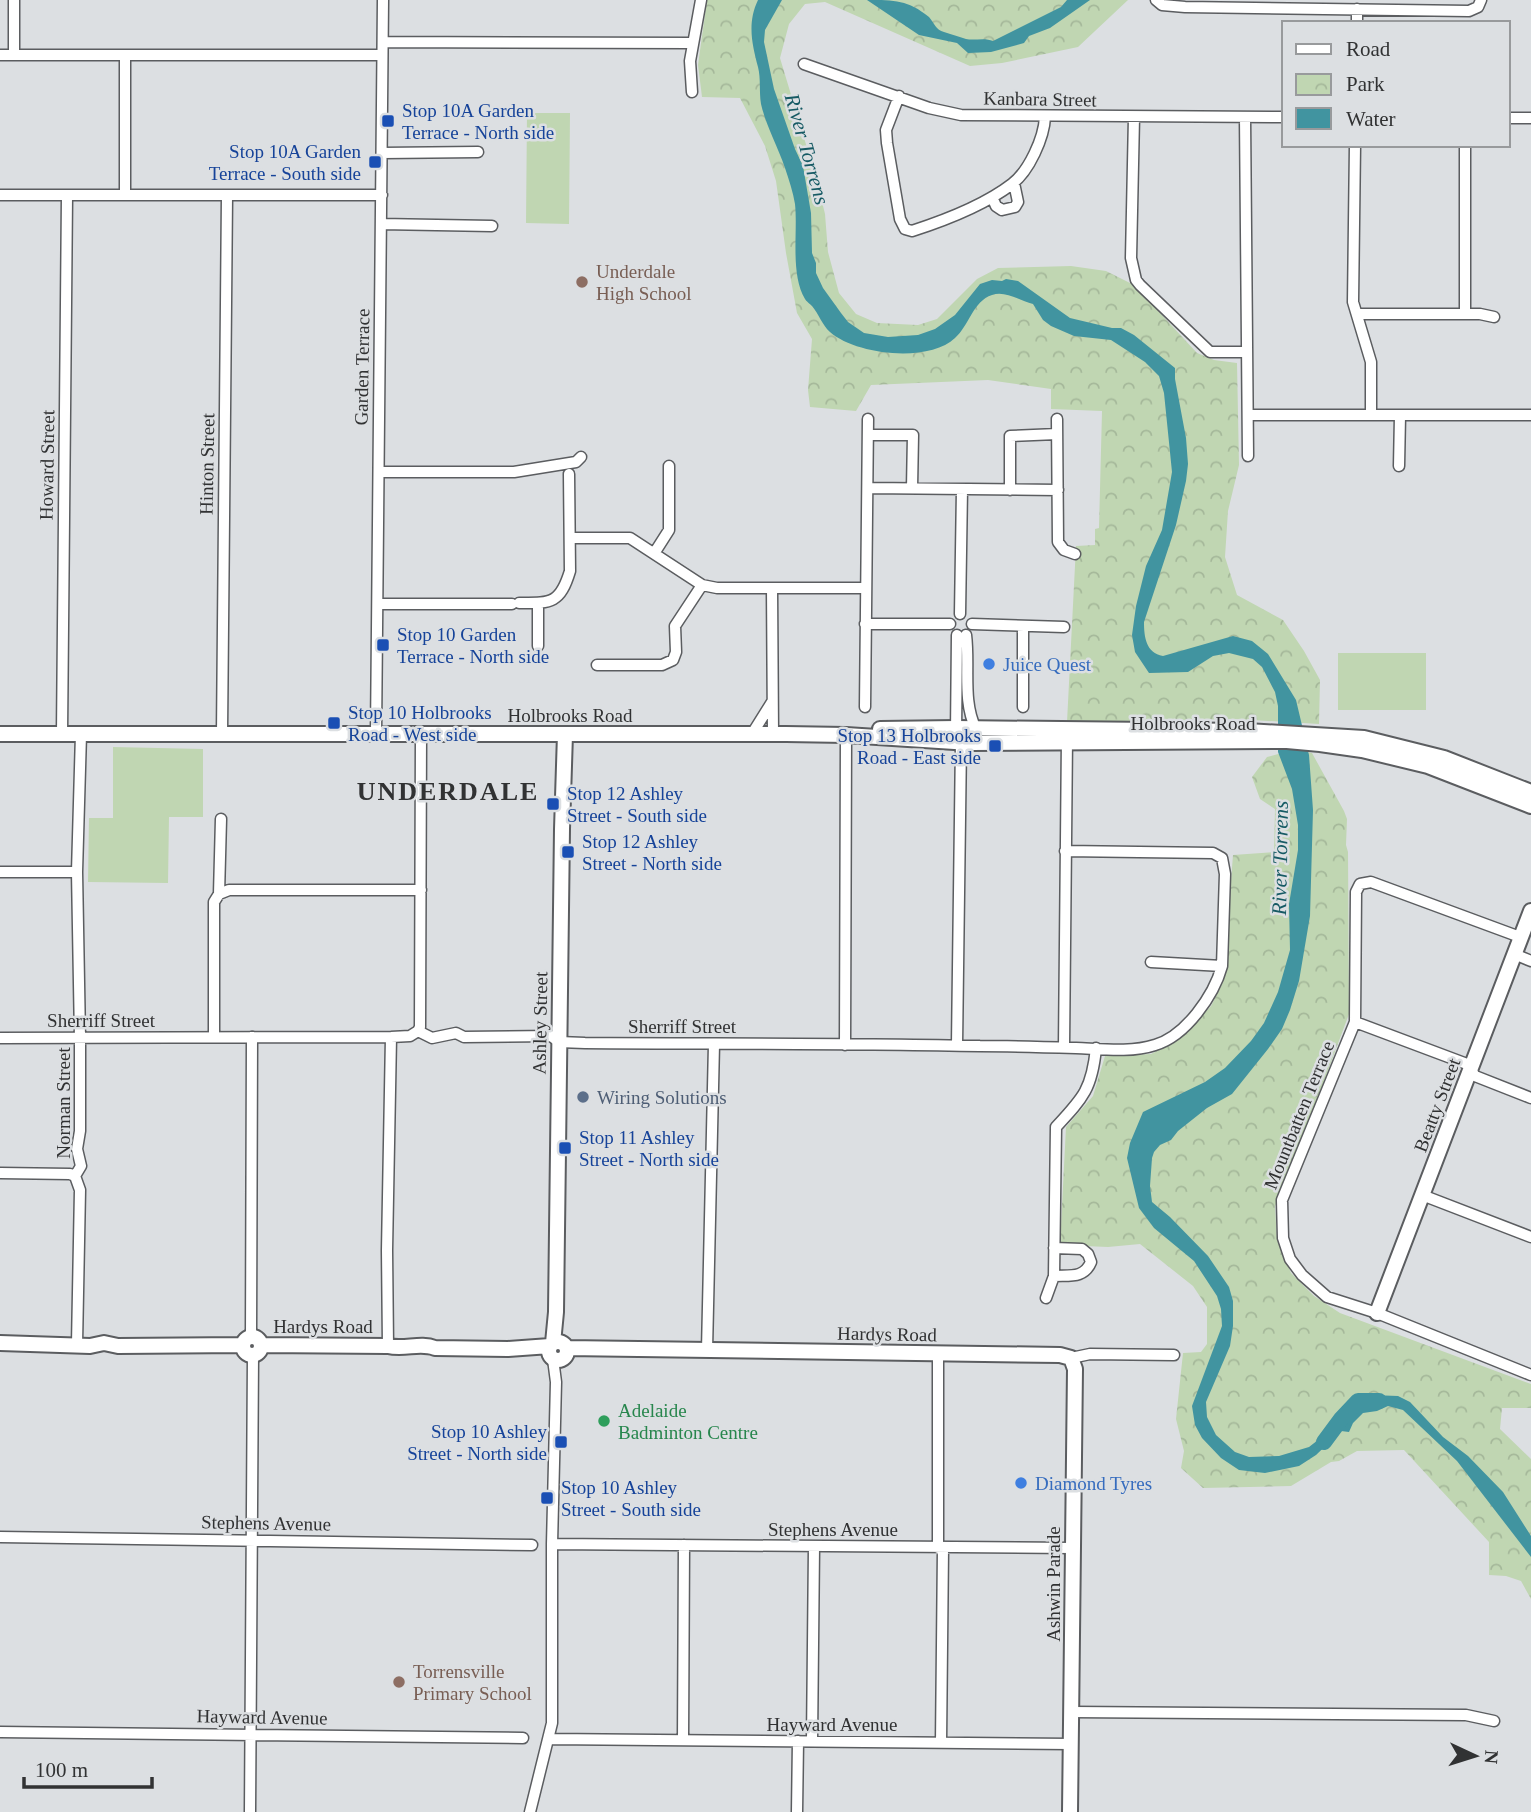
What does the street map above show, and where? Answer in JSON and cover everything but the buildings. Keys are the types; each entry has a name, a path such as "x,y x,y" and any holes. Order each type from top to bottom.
{"street":[{"path":"14,0 14,55"},
{"name":"Garden Terrace","path":"376,734 383,0"},
{"path":"692,92 692,43 701,0"},
{"path":"1156,1 1162,5 1185,7 1469,10 1478,7 1481,0"},
{"path":"1357,9 1357,21"},
{"path":"383,42 692,43"},
{"path":"0,55 382,55"},
{"path":"125,56 125,195"},
{"name":"Kanbara Street","path":"804,64 929,108 961,116 1282,117"},
{"path":"899,96 886,130 887,143 900,219 905,229 912,231 927,227 992,197 1014,183 1031,158 1045,128 1045,117"},
{"path":"1134,117 1130,258 1136,280 1210,352 1247,352"},
{"path":"1245,117 1248,456"},
{"path":"1510,118 1531,118"},
{"path":"1355,147 1353,302 1371,362 1371,415"},
{"path":"1465,147 1465,313"},
{"path":"382,153 478,152"},
{"path":"992,197 996,206 1002,210 1015,207 1018,202 1014,183"},
{"path":"0,195 382,195"},
{"name":"Howard Street","path":"62,734 67,196"},
{"name":"Hinton Street","path":"222,733 226,196"},
{"path":"381,224 492,226"},
{"path":"1357,314 1465,313 1494,317"},
{"path":"1248,415 1531,415"},
{"path":"1399,466 1400,416"},
{"path":"865,707 868,419"},
{"path":"1057,419 1058,542 1064,550 1075,554"},
{"path":"1010,490 1010,436 1057,434"},
{"path":"868,435 913,435 912,488"},
{"path":"379,472 514,472 576,462 580,457"},
{"path":"655,552 669,530 669,466"},
{"path":"378,604 549,603 559,597 570,571 569,474"},
{"path":"868,488 1058,490"},
{"path":"960,614 962,489"},
{"path":"570,538 630,538 702,585 717,588 865,588"},
{"path":"597,665 662,665 673,660 676,652 675,626 702,585"},
{"path":"772,588 773,699 780,734"},
{"path":"538,603 538,646"},
{"path":"960,614 967,616 972,624 971,631 961,635 952,631 950,624 954,617 960,614"},
{"path":"865,624 950,624"},
{"path":"972,624 1063,627"},
{"path":"1023,626 1023,707"},
{"path":"961,635 969,658 969,714 976,729"},
{"path":"957,1045 961,635"},
{"path":"752,734 773,699"},
{"name":"Holbrooks Road","path":"958,737 976,729 1067,736"},
{"name":"Holbrooks Road","path":"0,734 780,734 958,737 1243,736 1325,740 1364,738 1411,748 1480,770 1531,792"},
{"name":"Norman Street","path":"77,1344 80,1190 75,1177 81,1166 78,1149 80,1038 77,872 82,734"},
{"path":"418,1031 421,734"},
{"name":"Ashley Street","path":"530,1812 552,1723 552,1544 565,734"},
{"path":"845,1045 846,735"},
{"path":"1063,1047 1067,736"},
{"name":"Holbrooks Road","path":"1325,740 1418,763 1531,806"},
{"path":"214,1037 214,902 219,894 221,819"},
{"name":"Sherriff Street","path":"0,1038 410,1037 418,1031 432,1038 456,1033 464,1037 551,1037 559,1042 1096,1048 1139,1048 1157,1045 1175,1034 1210,997 1222,966 1225,874 1222,858 1213,853 1065,851"},
{"path":"0,872 77,872"},
{"name":"Mountbatten Terrace","path":"1520,937 1371,882 1360,884 1356,892 1355,1022 1282,1200 1281,1217 1283,1238 1290,1259 1301,1275 1327,1297 1377,1313 1531,1375"},
{"path":"219,894 229,890 421,890"},
{"name":"Beatty Street","path":"1377,1313 1531,911"},
{"path":"1514,954 1531,961"},
{"path":"1151,962 1222,966"},
{"path":"1355,1022 1467,1064 1475,1076 1531,1098"},
{"path":"250,1812 253,1540 252,1037"},
{"path":"388,1346 391,1037"},
{"path":"707,1350 714,1044"},
{"path":"1046,1298 1054,1276 1056,1127 1082,1099 1093,1075 1096,1048"},
{"path":"0,1173 70,1174 75,1177"},
{"path":"1422,1195 1531,1237"},
{"path":"1054,1276 1079,1275 1088,1270 1091,1262 1082,1249 1055,1248"},
{"name":"Hardys Road","path":"0,1343 90,1346 104,1343 118,1346 388,1346 402,1349 426,1345 435,1348 508,1349 514,1352 592,1347 598,1350 1060,1355 1070,1358 1090,1354 1174,1355"},
{"path":"938,1354 941,1742"},
{"name":"Ashwin Parade","path":"1070,1358 1075,1368 1070,1812"},
{"name":"Stephens Avenue","path":"0,1537 532,1545"},
{"name":"Stephens Avenue","path":"552,1544 1072,1548"},
{"path":"683,1740 684,1545"},
{"path":"812,1741 814,1547"},
{"path":"1072,1712 1466,1715 1494,1721"},
{"name":"Hayward Avenue","path":"0,1732 523,1738"},
{"name":"Hayward Avenue","path":"550,1739 1071,1744"},
{"path":"797,1812 798,1741"}],"green space":[{"path":"707,0 1128,0 1078,47 1002,63 970,66 825,2 805,4 789,24 780,58 817,181 825,214 828,252 839,293 856,314 877,323 918,325 937,319 977,279 998,268 1071,266 1106,271 1134,285 1197,353 1214,360 1237,363 1239,465 1228,511 1225,557 1237,595 1283,620 1304,651 1320,680 1319,724 1236,719 1067,722 1076,546 1095,545 1095,529 1099,528 1102,411 1051,409 1051,389 988,380 871,385 856,411 810,407 808,390 812,339 797,313 776,181 765,146 740,98 702,97 698,65"},
{"path":"527,113 570,113 569,224 526,223"},
{"path":"1338,653 1426,653 1426,710 1338,710"},
{"path":"113,747 203,749 203,817 169,817 168,883 88,882 89,818 113,818"},
{"path":"1293,750 1312,753 1347,819 1349,1014 1282,1194 1275,1206 1277,1239 1291,1273 1314,1296 1340,1313 1531,1384 1531,1408 1502,1408 1500,1429 1531,1459 1531,1599 1521,1581 1506,1576 1489,1575 1489,1542 1404,1450 1357,1451 1339,1461 1331,1462 1291,1486 1203,1488 1181,1468 1184,1451 1176,1419 1183,1353 1201,1352 1207,1344 1207,1307 1193,1286 1140,1244 1108,1247 1060,1245 1066,1127 1093,1096 1105,1056 1151,1054 1189,1029 1211,1006 1222,984 1228,952 1233,855 1274,852 1275,809 1260,799 1252,777 1267,757"}],"water":[{"path":"758,0 782,0 765,30 764,42 774,89 803,166 811,213 812,253 816,273 841,313 848,322 864,333 888,337 918,335 935,329 955,315 980,284 1006,279 1018,281 1070,318 1121,328 1134,335 1175,368 1188,464 1176,525 1144,622 1147,644 1153,652 1163,656 1233,636 1252,641 1268,654 1296,700 1309,755 1313,810 1310,916 1299,981 1290,1010 1282,1029 1232,1094 1207,1108 1171,1140 1160,1145 1152,1158 1152,1202 1208,1256 1229,1287 1233,1301 1230,1346 1206,1402 1207,1417 1216,1435 1235,1452 1249,1457 1279,1456 1309,1447 1340,1423 1362,1399 1371,1395 1398,1396 1410,1402 1443,1437 1468,1456 1503,1492 1531,1536 1531,1557 1457,1461 1403,1410 1388,1406 1363,1413 1353,1423 1349,1432 1341,1431 1316,1455 1299,1466 1265,1473 1239,1470 1221,1458 1202,1438 1195,1425 1192,1406 1222,1326 1221,1309 1217,1296 1194,1261 1154,1228 1139,1208 1127,1158 1143,1112 1205,1082 1225,1068 1264,1023 1278,992 1290,950 1289,904 1298,850 1298,825 1292,789 1278,752 1278,706 1275,692 1262,667 1253,659 1229,653 1213,656 1188,672 1149,673 1135,652 1132,635 1136,606 1146,566 1162,530 1172,472 1164,393 1159,376 1145,362 1111,340 1074,336 1051,326 1043,320 1033,304 1002,294 986,298 955,338 928,351 874,351 842,340 825,326 800,289 796,265 794,200 761,104 752,34"},
{"path":"867,0 908,4 929,17 941,31 966,39 993,41 1061,7 1067,0 1090,0 1050,28 1029,36 1024,43 991,52 968,53 957,43 919,35"}],"waterway":[{"name":"River Torrens","path":"1324,1442 1358,1401 1379,1401"}],"place":[{"name":"Stop 10A Garden Terrace - North side","path":"388,121"},
{"name":"Stop 10A Garden Terrace - South side","path":"375,162"},
{"name":"Underdale High School","path":"582,282"},
{"name":"Stop 10 Garden Terrace - North side","path":"383,645"},
{"name":"Juice Quest","path":"989,664"},
{"name":"Stop 10 Holbrooks Road - West side","path":"334,723"},
{"name":"Stop 13 Holbrooks Road - East side","path":"995,746"},
{"name":"Stop 12 Ashley Street - South side","path":"553,804"},
{"name":"Stop 12 Ashley Street - North side","path":"568,852"},
{"name":"Wiring Solutions","path":"583,1097"},
{"name":"Stop 11 Ashley Street - North side","path":"565,1148"},
{"name":"Adelaide Badminton Centre","path":"604,1421"},
{"name":"Stop 10 Ashley Street - North side","path":"561,1442"},
{"name":"Diamond Tyres","path":"1021,1483"},
{"name":"Stop 10 Ashley Street - South side","path":"547,1498"},
{"name":"Torrensville Primary School","path":"399,1682"}],"district":[{"name":"UNDERDALE","path":"448,791"}]}
